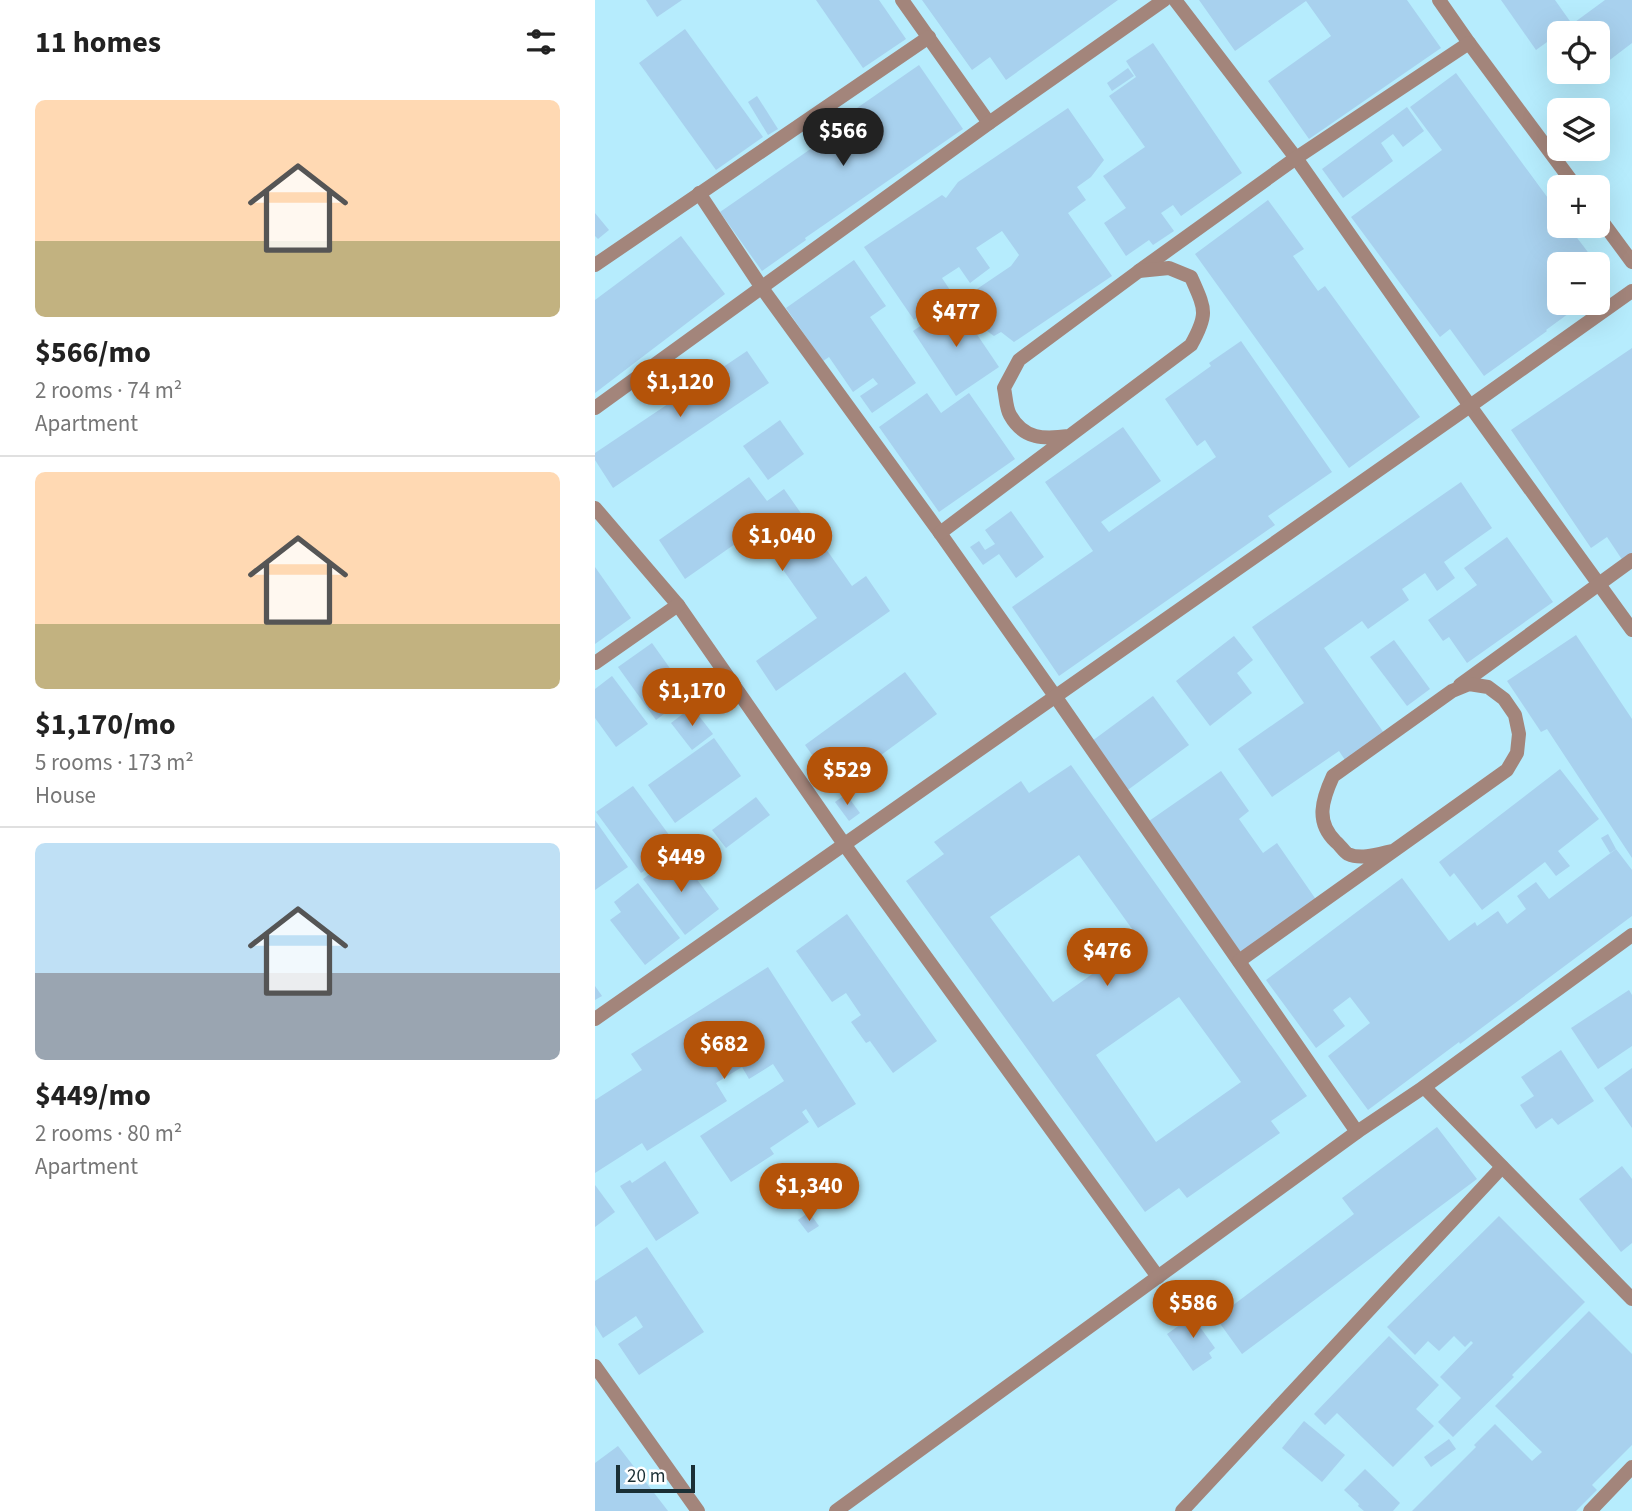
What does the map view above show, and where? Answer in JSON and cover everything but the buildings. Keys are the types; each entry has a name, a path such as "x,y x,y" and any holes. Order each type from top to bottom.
{"street":[{"path":"902,0 989,123"},
{"path":"595,408 1164,0"},
{"path":"1175,0 1296,158 1632,630"},
{"path":"1439,0 1567,175"},
{"path":"595,265 929,37"},
{"path":"1069,436 1043,439 1024,431 1010,414 1004,388 1019,360 1296,158 1469,43"},
{"path":"699,192 762,288 1055,696 1357,1132"},
{"path":"1610,232 1632,262"},
{"path":"940,533 1191,345 1205,312 1191,277 1169,268 1139,271"},
{"path":"595,1018 1632,290"},
{"path":"595,508 677,606 844,844 1158,1277"},
{"path":"1392,851 1366,856 1348,854 1332,838 1321,816 1325,793 1333,776 1632,560"},
{"path":"595,663 677,606"},
{"path":"1238,961 1507,770 1517,753 1519,734 1515,715 1504,699 1488,687 1469,684 1452,691"},
{"path":"836,1511 854,1506 1158,1277 1628,939 1632,955"},
{"path":"1424,1087 1632,1299"},
{"path":"1182,1511 1502,1167"},
{"path":"595,1366 698,1511"},
{"path":"1590,1511 1632,1467"}]}
